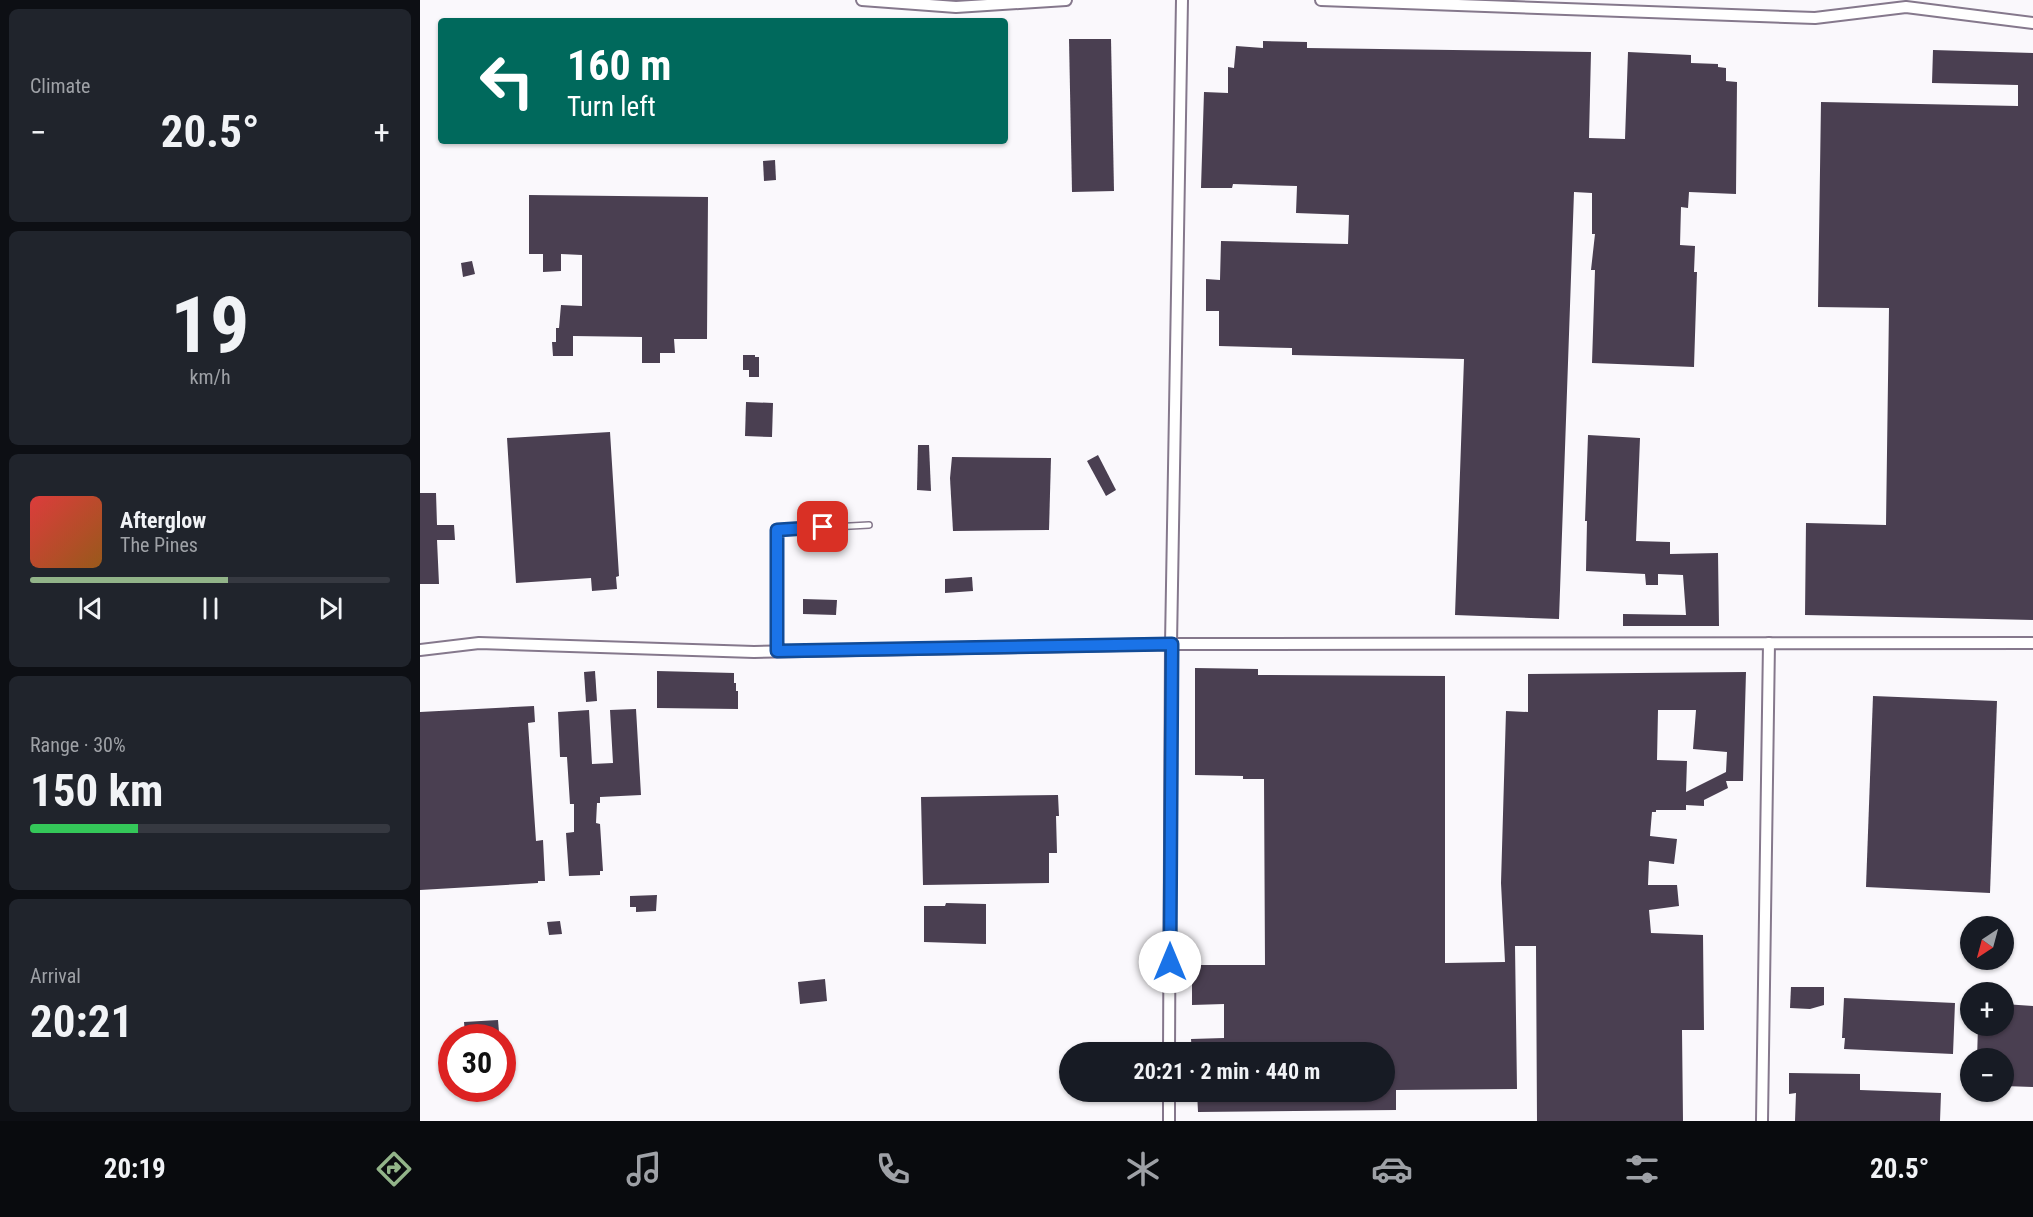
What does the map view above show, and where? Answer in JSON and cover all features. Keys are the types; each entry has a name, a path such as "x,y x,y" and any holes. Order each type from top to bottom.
{"street":[{"path":"862,0 956,7 1066,0"},
{"path":"1169,1042 1172,644 1182,0"},
{"path":"1321,0 1815,18 1906,7 2033,23"},
{"path":"420,650 478,643 699,651 1172,644 2033,643"},
{"path":"1762,1121 1769,644"},
{"path":"1169,1102 1169,1121"}],"lane":[{"path":"777,651 777,530 869,525"}],"building":[{"path":"1069,39 1111,39 1114,191 1072,192"},
{"path":"1263,41 1307,42 1307,48 1591,52 1589,138 1625,139 1628,52 1691,55 1691,63 1718,64 1718,67 1726,68 1726,81 1737,82 1736,194 1689,192 1688,208 1681,207 1680,245 1695,246 1694,272 1697,272 1694,367 1592,363 1595,270 1591,270 1595,234 1592,234 1592,193 1574,192 1559,619 1455,615 1464,359 1292,355 1292,348 1219,346 1219,311 1206,311 1206,279 1220,280 1221,241 1348,244 1349,215 1296,213 1297,186 1233,184 1232,188 1201,188 1204,92 1228,93 1228,67 1234,68 1236,46 1263,48"},
{"path":"1933,50 2033,53 2033,620 1805,615 1806,523 1886,525 1889,308 1818,307 1821,102 2018,106 2018,85 1932,83"},
{"path":"775,160 776,180 764,181 763,161"},
{"path":"529,195 708,197 707,339 674,339 675,353 660,353 660,363 642,363 642,337 573,336 573,356 553,356 552,342 556,342 556,328 559,328 561,305 582,306 582,255 561,254 561,271 543,272 543,254 529,254"},
{"path":"472,261 475,274 463,277 461,263"},
{"path":"743,355 759,357 759,377 749,377 749,370 743,370"},
{"path":"746,402 773,403 772,437 745,436"},
{"path":"610,432 619,576 616,577 617,589 592,591 591,578 516,583 507,438"},
{"path":"1588,435 1640,438 1636,541 1670,542 1670,554 1718,553 1719,626 1623,626 1623,614 1686,615 1683,575 1658,574 1658,585 1646,585 1645,574 1586,571"},
{"path":"918,445 929,445 931,491 917,490"},
{"path":"1098,455 1116,490 1106,496 1087,461"},
{"path":"952,457 1051,458 1049,530 953,531 950,478"},
{"path":"420,493 436,493 437,525 454,525 455,540 437,540 439,584 420,584"},
{"path":"972,577 973,591 945,593 945,579"},
{"path":"803,599 837,600 836,615 803,614"},
{"path":"1195,668 1258,669 1258,675 1445,676 1445,963 1505,962 1501,883 1506,711 1528,712 1528,674 1746,672 1743,781 1726,781 1728,788 1704,800 1704,806 1686,805 1686,810 1652,812 1650,836 1677,839 1674,864 1649,861 1648,885 1677,885 1679,906 1649,910 1651,933 1703,935 1704,1030 1682,1030 1683,1121 1537,1121 1536,946 1515,946 1517,1089 1396,1090 1396,1110 1198,1112 1198,1102 1395,1102 1395,1042 1191,1042 1191,1039 1224,1038 1224,1004 1192,1005 1194,965 1265,965 1264,779 1243,779 1243,776 1195,775","holes":["1658,710 1696,710 1693,749 1727,752 1726,772 1686,792 1687,761 1657,760"]},
{"path":"595,671 597,701 586,702 584,672"},
{"path":"657,671 734,673 734,683 738,691 738,709 657,708"},
{"path":"1873,696 1997,701 1990,893 1866,887"},
{"path":"534,706 535,722 528,723 536,841 543,840 545,881 420,890 420,712"},
{"path":"636,709 641,795 600,797 600,803 597,803 596,823 600,824 603,871 600,871 600,875 569,876 566,833 574,832 574,804 570,804 567,757 560,757 558,712 589,710 592,764 613,763 610,710"},
{"path":"1058,795 1057,853 1049,853 1049,883 923,885 921,797"},
{"path":"657,895 656,911 636,912 636,907 630,907 630,896"},
{"path":"946,903 986,904 986,944 924,942 924,906 945,906"},
{"path":"560,921 562,934 549,935 547,922"},
{"path":"825,979 827,1001 800,1004 798,982"},
{"path":"1791,987 1824,987 1824,1005 1810,1009 1790,1008"},
{"path":"1844,998 1955,1003 1953,1054 1844,1049 1845,1038 1842,1038"},
{"path":"2014,1005 2033,1006 2033,1087 2014,1086 2014,1048 1977,1048 1978,1036 2014,1036"},
{"path":"498,1020 498,1024 464,1024 464,1022"},
{"path":"1789,1073 1860,1074 1860,1090 1941,1093 1940,1121 1795,1121 1796,1093 1789,1094"}],"route":[{"path":"823,527 777,530 777,651 1172,644 1170,962"}]}
